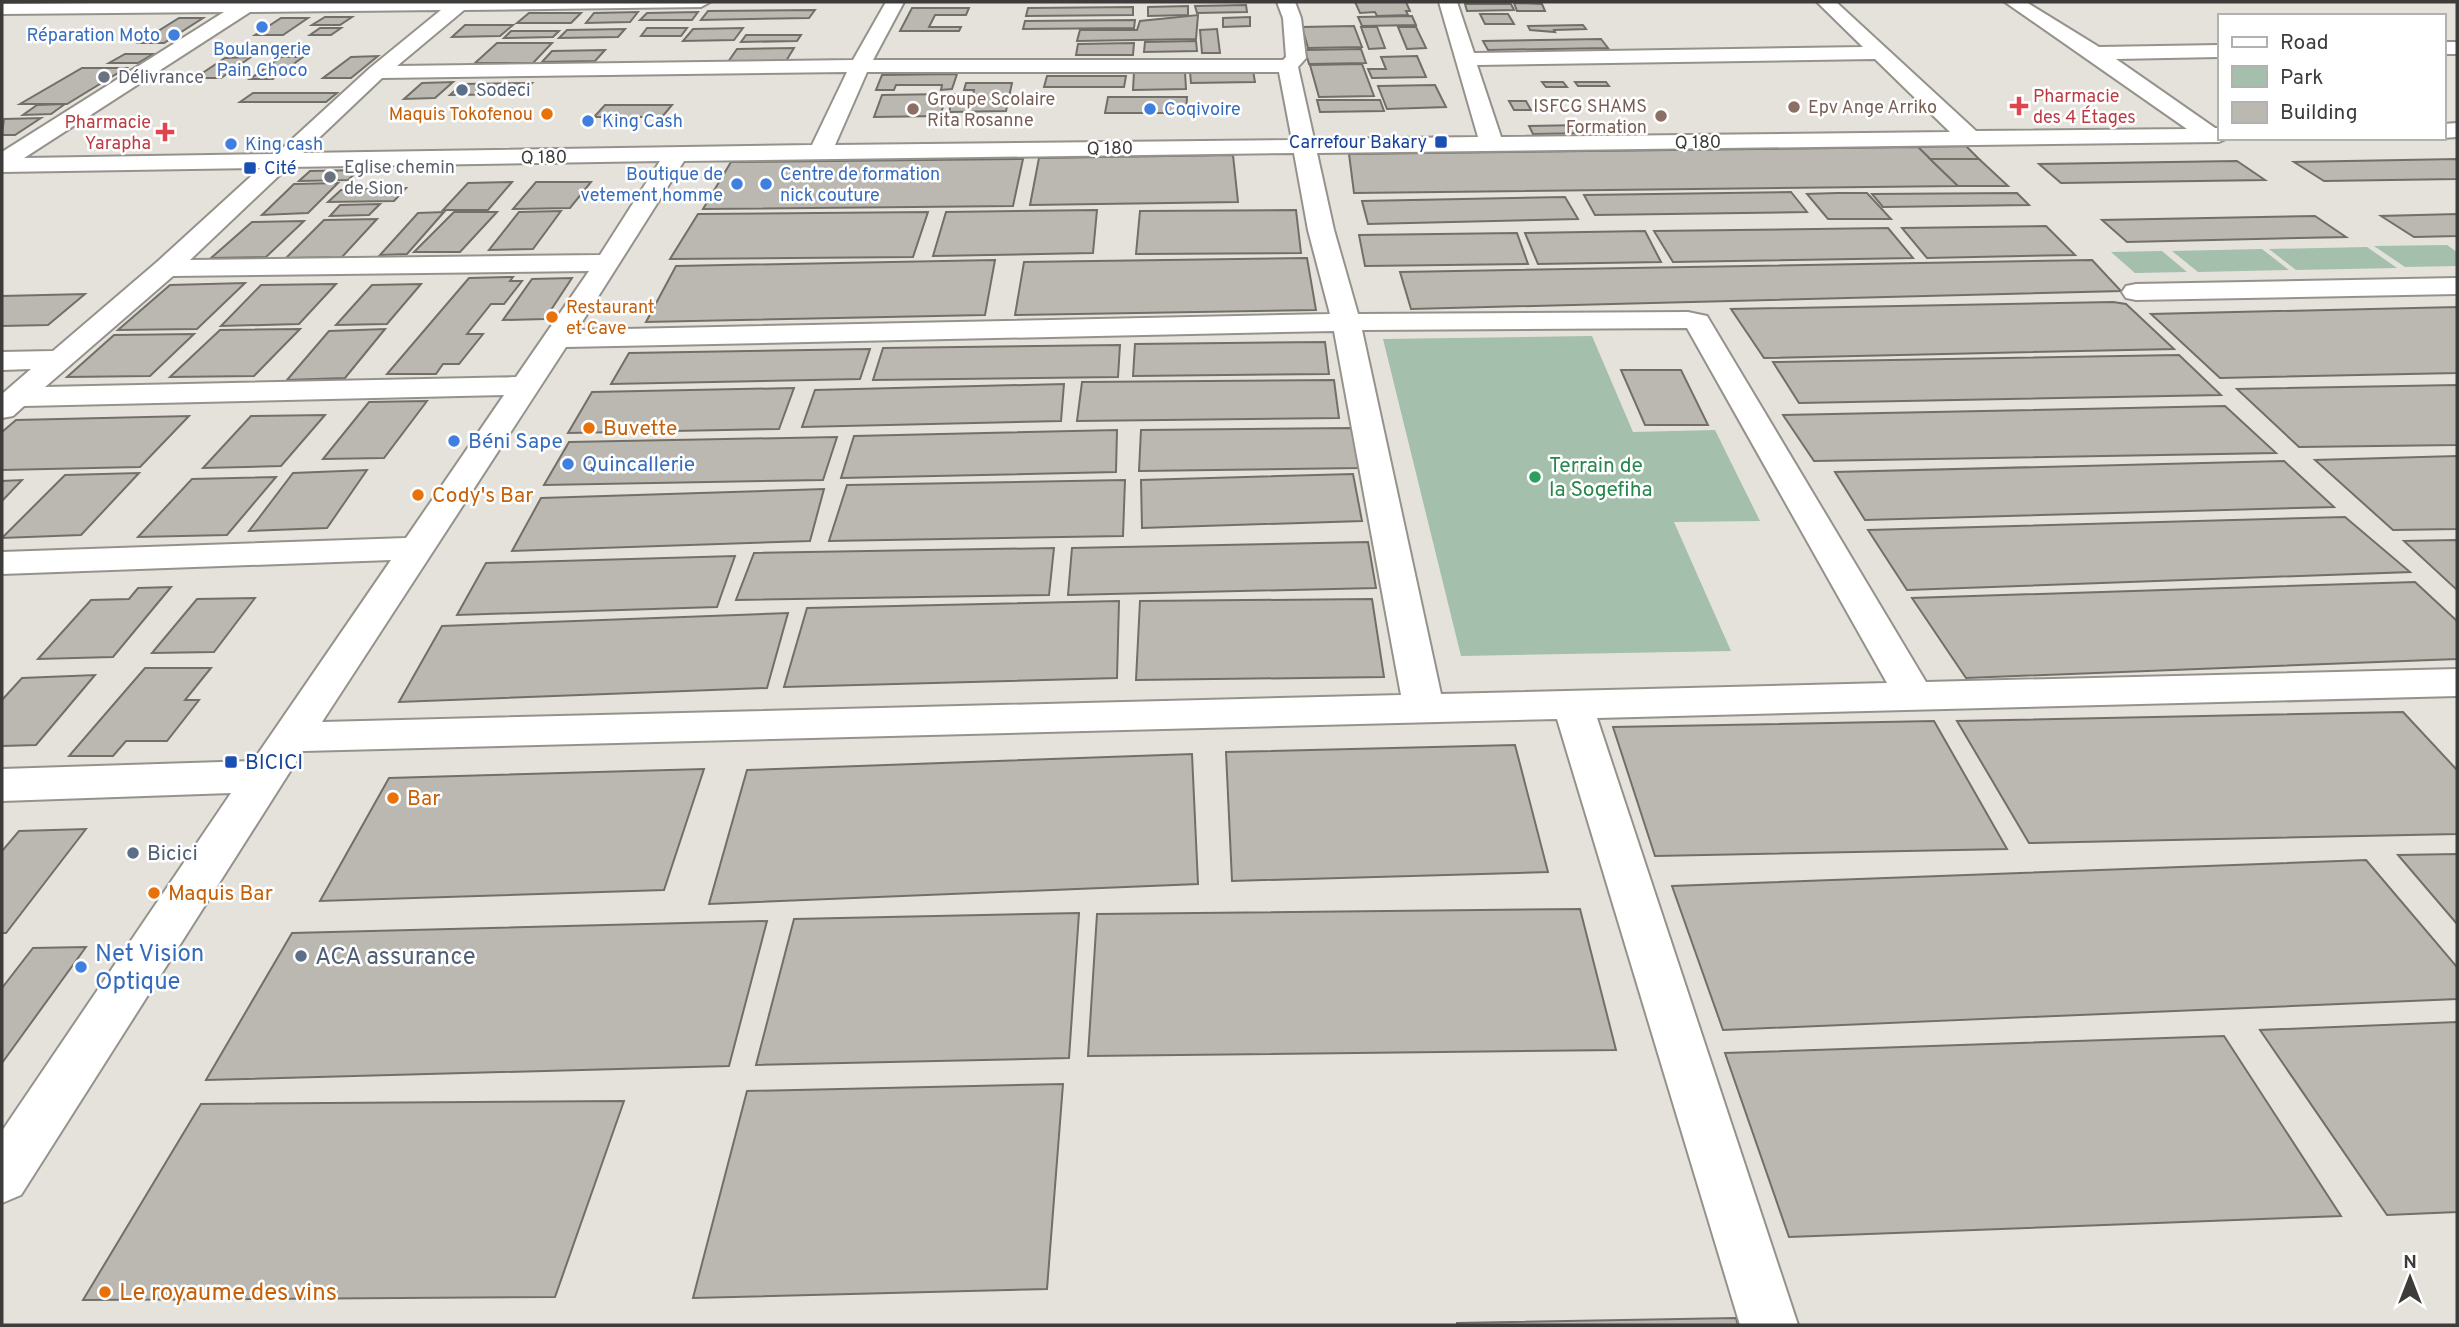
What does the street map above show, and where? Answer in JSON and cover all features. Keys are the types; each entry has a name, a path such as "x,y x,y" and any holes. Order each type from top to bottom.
{"street":[{"path":"2,9 63,5 701,2"},
{"path":"820,152 860,66 894,2"},
{"path":"377,72 860,66 1288,66 1296,58 1296,44 1286,2"},
{"path":"1448,2 1492,145"},
{"path":"1826,2 1970,138"},
{"path":"2014,2 2095,53 2215,135"},
{"path":"2,164 250,4"},
{"path":"9,403 166,268 377,72 460,4"},
{"path":"2095,53 2218,51"},
{"path":"1466,59 1882,53"},
{"path":"1288,66 1321,230 1346,322 1424,709"},
{"name":"Q 180","path":"2,164 2215,135"},
{"path":"2,1177 18,1129 292,737 527,386 676,155"},
{"path":"166,268 608,263"},
{"path":"2136,292 2457,286"},
{"path":"556,340 1346,322 1676,318 1697,322 1914,696"},
{"path":"2,361 60,359"},
{"path":"9,403 527,386"},
{"path":"2,563 419,548"},
{"path":"292,737 2457,683"},
{"path":"1573,705 1769,1325"},
{"path":"2,785 264,776"}],"green space":[{"path":"2447,245 2457,252 2457,266 2405,267 2374,246"},
{"path":"2367,247 2397,268 2296,270 2269,249"},
{"path":"2262,249 2289,270 2198,272 2172,251"},
{"path":"2162,251 2187,272 2135,273 2111,252"},
{"name":"Terrain de la Sogefiha","path":"1592,336 1633,432 1715,430 1760,521 1674,522 1731,651 1461,656 1383,339"}],"building":[{"path":"1355,2 1406,2 1410,11 1406,11 1408,15 1377,16 1375,12 1360,13"},
{"path":"1514,3 1542,4 1545,11 1517,11"},
{"path":"1465,4 1511,4 1514,10 1467,11"},
{"path":"1246,5 1247,12 1197,13 1195,6"},
{"path":"1188,6 1188,15 1148,16 1148,7"},
{"path":"1133,7 1133,15 1026,16 1028,8"},
{"path":"912,8 969,8 966,15 935,15 929,27 961,27 959,31 900,31"},
{"path":"815,10 809,18 701,20 708,11"},
{"path":"638,12 630,22 586,23 594,13"},
{"path":"698,12 692,20 640,20 647,13"},
{"path":"529,13 581,13 571,23 517,23"},
{"path":"1480,14 1508,14 1514,24 1485,24"},
{"path":"1198,15 1196,39 1077,41 1080,30 1137,30 1140,21"},
{"path":"1412,16 1416,25 1362,26 1358,17"},
{"path":"325,17 352,17 340,25 312,25"},
{"path":"1250,17 1250,26 1223,27 1223,18"},
{"path":"179,18 203,18 164,43 139,43"},
{"path":"281,18 308,18 283,35 255,35"},
{"path":"1135,20 1134,28 1023,29 1025,21"},
{"path":"465,25 513,25 500,36 452,37"},
{"path":"1583,25 1586,29 1554,30 1555,32 1530,30 1528,26"},
{"path":"1354,26 1362,47 1308,48 1302,27"},
{"path":"1361,27 1377,27 1385,48 1369,49"},
{"path":"1398,27 1416,27 1426,48 1407,49"},
{"path":"320,28 341,28 331,35 310,35"},
{"path":"647,28 687,28 681,36 641,36"},
{"path":"743,28 734,40 683,41 693,29"},
{"path":"625,29 618,37 559,38 567,30"},
{"path":"1217,29 1220,53 1202,53 1200,30"},
{"path":"511,31 559,31 553,37 504,38"},
{"path":"746,35 801,35 797,41 741,42"},
{"path":"1601,39 1608,48 1488,50 1483,41"},
{"path":"1196,41 1197,51 1144,52 1145,42"},
{"path":"497,43 552,43 533,63 475,63"},
{"path":"1134,43 1133,55 1076,55 1078,44"},
{"path":"794,48 786,61 728,62 737,49"},
{"path":"1361,49 1366,63 1309,64 1305,50"},
{"path":"605,50 595,61 542,62 552,51"},
{"path":"125,54 153,54 138,63 109,63"},
{"path":"378,56 351,78 323,78 351,57"},
{"path":"1417,56 1426,77 1372,78 1368,69 1386,69 1381,57"},
{"path":"251,57 221,78 195,78 225,58"},
{"path":"281,57 303,57 273,79 250,79"},
{"path":"1362,64 1374,96 1319,97 1310,65"},
{"path":"82,68 126,68 67,104 20,104"},
{"path":"1253,71 1255,82 1191,83 1190,72"},
{"path":"1134,72 1185,72 1186,89 1133,90"},
{"path":"957,74 952,89 941,90 942,85 896,85 894,90 876,90 882,75"},
{"path":"1047,76 1126,76 1124,87 1044,87"},
{"path":"453,82 435,98 404,99 422,83"},
{"path":"1542,82 1563,82 1567,87 1546,87"},
{"path":"1575,82 1606,82 1609,86 1578,86"},
{"path":"532,83 521,94 450,95 462,84"},
{"path":"966,83 1012,83 1006,111 949,112 954,94 973,94 974,90 964,90"},
{"path":"1435,85 1446,107 1387,109 1378,86"},
{"path":"253,93 337,93 326,102 240,102"},
{"path":"947,94 940,116 874,117 882,95"},
{"path":"1108,97 1187,97 1186,113 1105,113"},
{"path":"1317,100 1380,100 1384,111 1320,112"},
{"path":"1509,101 1526,101 1531,110 1514,110"},
{"path":"65,104 51,114 23,115 37,105"},
{"path":"605,105 672,105 662,117 594,117"},
{"path":"41,118 15,135 2,135 4,119"},
{"path":"1584,125 1589,133 1533,134 1529,126"},
{"path":"1966,146 1979,159 1930,159 1918,147"},
{"path":"1918,147 1958,186 1354,193 1349,154"},
{"path":"1233,155 1238,202 1030,205 1039,158"},
{"path":"1023,159 1013,206 703,209 731,162"},
{"path":"1930,159 1979,159 2008,186 1958,186"},
{"path":"2457,159 2457,179 2324,181 2294,162"},
{"path":"2237,161 2265,180 2061,183 2039,164"},
{"path":"359,170 348,180 299,181 310,171"},
{"path":"512,182 488,210 443,210 468,183"},
{"path":"536,182 591,182 570,208 513,209"},
{"path":"338,183 308,213 262,215 294,184"},
{"path":"406,188 394,201 328,202 341,190"},
{"path":"1791,192 1807,212 1595,215 1584,195"},
{"path":"1867,193 1891,219 1828,219 1807,194"},
{"path":"2017,193 2029,205 1883,207 1872,194"},
{"path":"1565,197 1578,219 1368,224 1362,201"},
{"path":"380,204 369,215 330,216 340,205"},
{"path":"1097,210 1093,253 933,256 946,212"},
{"path":"1296,210 1301,253 1136,254 1140,211"},
{"path":"561,211 533,249 489,250 519,212"},
{"path":"444,212 407,254 380,255 418,213"},
{"path":"454,212 497,212 460,252 414,252"},
{"path":"928,212 913,257 670,259 698,214"},
{"path":"2457,214 2457,236 2414,237 2381,216"},
{"path":"2315,216 2346,237 2127,242 2102,220"},
{"path":"377,219 342,257 286,258 324,220"},
{"path":"304,221 266,257 211,258 252,222"},
{"path":"2046,226 2075,255 1927,258 1902,228"},
{"path":"1888,228 1913,258 1673,262 1654,231"},
{"path":"1645,231 1661,262 1538,264 1525,233"},
{"path":"1517,233 1528,264 1365,266 1359,235"},
{"path":"1307,258 1316,310 1015,315 1024,262"},
{"path":"995,260 985,315 646,322 676,266"},
{"path":"2092,260 2121,291 1411,309 1400,272"},
{"path":"513,277 510,281 522,281 504,304 491,304 467,334 483,334 459,364 443,364 436,374 387,374 469,278"},
{"path":"572,278 545,319 503,320 532,279"},
{"path":"245,283 197,329 118,330 170,285"},
{"path":"336,284 299,324 221,326 261,285"},
{"path":"421,284 387,324 336,325 372,285"},
{"path":"85,294 48,325 2,326 2,296"},
{"path":"2113,302 2126,304 2174,349 1764,358 1731,309"},
{"path":"2457,307 2457,373 2220,378 2151,314"},
{"path":"300,329 254,376 170,377 220,330"},
{"path":"385,329 345,378 287,380 329,331"},
{"path":"194,334 150,376 67,377 114,335"},
{"path":"1325,342 1329,374 1133,376 1135,344"},
{"path":"1120,345 1118,377 873,380 883,348"},
{"path":"870,349 860,379 611,384 629,353"},
{"path":"2179,355 2221,395 1799,403 1773,362"},
{"path":"1621,370 1681,370 1708,425 1645,425"},
{"path":"1334,380 1339,418 1077,421 1082,382"},
{"path":"1064,384 1061,421 802,427 815,390"},
{"path":"2457,385 2457,445 2299,447 2237,389"},
{"path":"794,388 779,429 568,433 592,392"},
{"path":"427,401 384,458 323,459 369,402"},
{"path":"2225,406 2276,453 1814,461 1783,415"},
{"path":"325,415 281,466 203,468 251,416"},
{"path":"189,416 140,467 2,470 2,432 16,420"},
{"path":"1352,428 1359,468 1139,471 1141,430"},
{"path":"1117,430 1116,472 841,478 854,436"},
{"path":"837,437 823,480 544,485 569,442"},
{"path":"2457,456 2457,529 2393,530 2315,460"},
{"path":"2284,461 2334,507 1865,520 1835,472"},
{"path":"367,470 327,528 249,531 293,473"},
{"path":"139,473 81,535 2,538 65,475"},
{"path":"1353,474 1362,521 1142,528 1141,480"},
{"path":"276,477 227,535 138,537 192,479"},
{"path":"22,480 2,501 2,481"},
{"path":"1125,480 1123,536 829,541 847,485"},
{"path":"824,489 810,541 512,551 541,498"},
{"path":"2345,517 2410,572 1907,590 1868,530"},
{"path":"2457,540 2457,590 2404,541"},
{"path":"1368,542 1376,588 1068,595 1072,548"},
{"path":"1054,548 1049,595 736,600 754,553"},
{"path":"735,556 717,607 457,615 486,563"},
{"path":"2415,582 2457,621 2457,659 1966,678 1912,598"},
{"path":"171,587 113,657 38,659 91,600 129,599 138,588"},
{"path":"255,598 214,652 152,653 197,599"},
{"path":"1372,599 1384,677 1136,680 1140,601"},
{"path":"1119,601 1117,678 784,687 807,608"},
{"path":"788,613 767,688 399,702 442,626"},
{"path":"145,668 211,668 185,700 199,700 167,741 126,741 113,756 69,756"},
{"path":"95,675 36,745 2,746 2,700 22,678"},
{"path":"2403,712 2457,770 2457,834 2029,843 1957,721"},
{"path":"1934,721 2007,849 1655,856 1613,727"},
{"path":"1515,745 1548,872 1232,881 1226,752"},
{"path":"1192,754 1198,884 709,904 747,770"},
{"path":"704,769 664,890 320,901 389,778"},
{"path":"86,829 6,933 2,933 2,851 19,831"},
{"path":"2457,854 2457,924 2398,855"},
{"path":"2366,860 2457,967 2457,999 1723,1030 1672,886"},
{"path":"1580,909 1616,1050 1088,1056 1097,914"},
{"path":"1079,913 1069,1058 756,1065 794,919"},
{"path":"767,921 729,1066 206,1080 292,933"},
{"path":"86,947 2,1063 2,988 33,948"},
{"path":"2457,1022 2457,1212 2387,1215 2260,1030"},
{"path":"2224,1036 2341,1216 1789,1237 1725,1053"},
{"path":"1063,1084 1047,1289 693,1298 747,1091"},
{"path":"624,1101 555,1297 83,1300 201,1104"},
{"path":"1736,1318 1738,1325 1457,1325 1457,1323"}],"place":[{"name":"Boulangerie Pain Choco","path":"262,27"},
{"name":"Réparation Moto","path":"174,35"},
{"name":"Délivrance","path":"104,77"},
{"name":"Sodeci","path":"462,90"},
{"name":"Pharmacie des 4 Étages","path":"2019,106"},
{"name":"Epv Ange Arriko","path":"1794,107"},
{"name":"Groupe Scolaire Rita Rosanne","path":"913,109"},
{"name":"Coqivoire","path":"1150,109"},
{"name":"Maquis Tokofenou","path":"547,114"},
{"name":"ISFCG SHAMS Formation","path":"1661,116"},
{"name":"King Cash","path":"588,121"},
{"name":"Pharmacie Yarapha","path":"165,132"},
{"name":"Carrefour Bakary","path":"1441,142"},
{"name":"King cash","path":"231,144"},
{"name":"Cité","path":"250,168"},
{"name":"Eglise chemin de Sion","path":"330,177"},
{"name":"Boutique de vetement homme","path":"737,184"},
{"name":"Centre de formation nick couture","path":"766,184"},
{"name":"Restaurant et Cave","path":"552,317"},
{"name":"Buvette","path":"589,428"},
{"name":"Béni Sape","path":"454,441"},
{"name":"Quincallerie","path":"568,464"},
{"name":"Terrain de la Sogefiha","path":"1535,477"},
{"name":"Cody's Bar","path":"418,495"},
{"name":"BICICI","path":"231,762"},
{"name":"Bar","path":"393,798"},
{"name":"Bicici","path":"133,853"},
{"name":"Maquis Bar","path":"154,893"},
{"name":"ACA assurance","path":"301,956"},
{"name":"Net Vision Optique","path":"81,967"},
{"name":"Le royaume des vins","path":"105,1292"}]}
